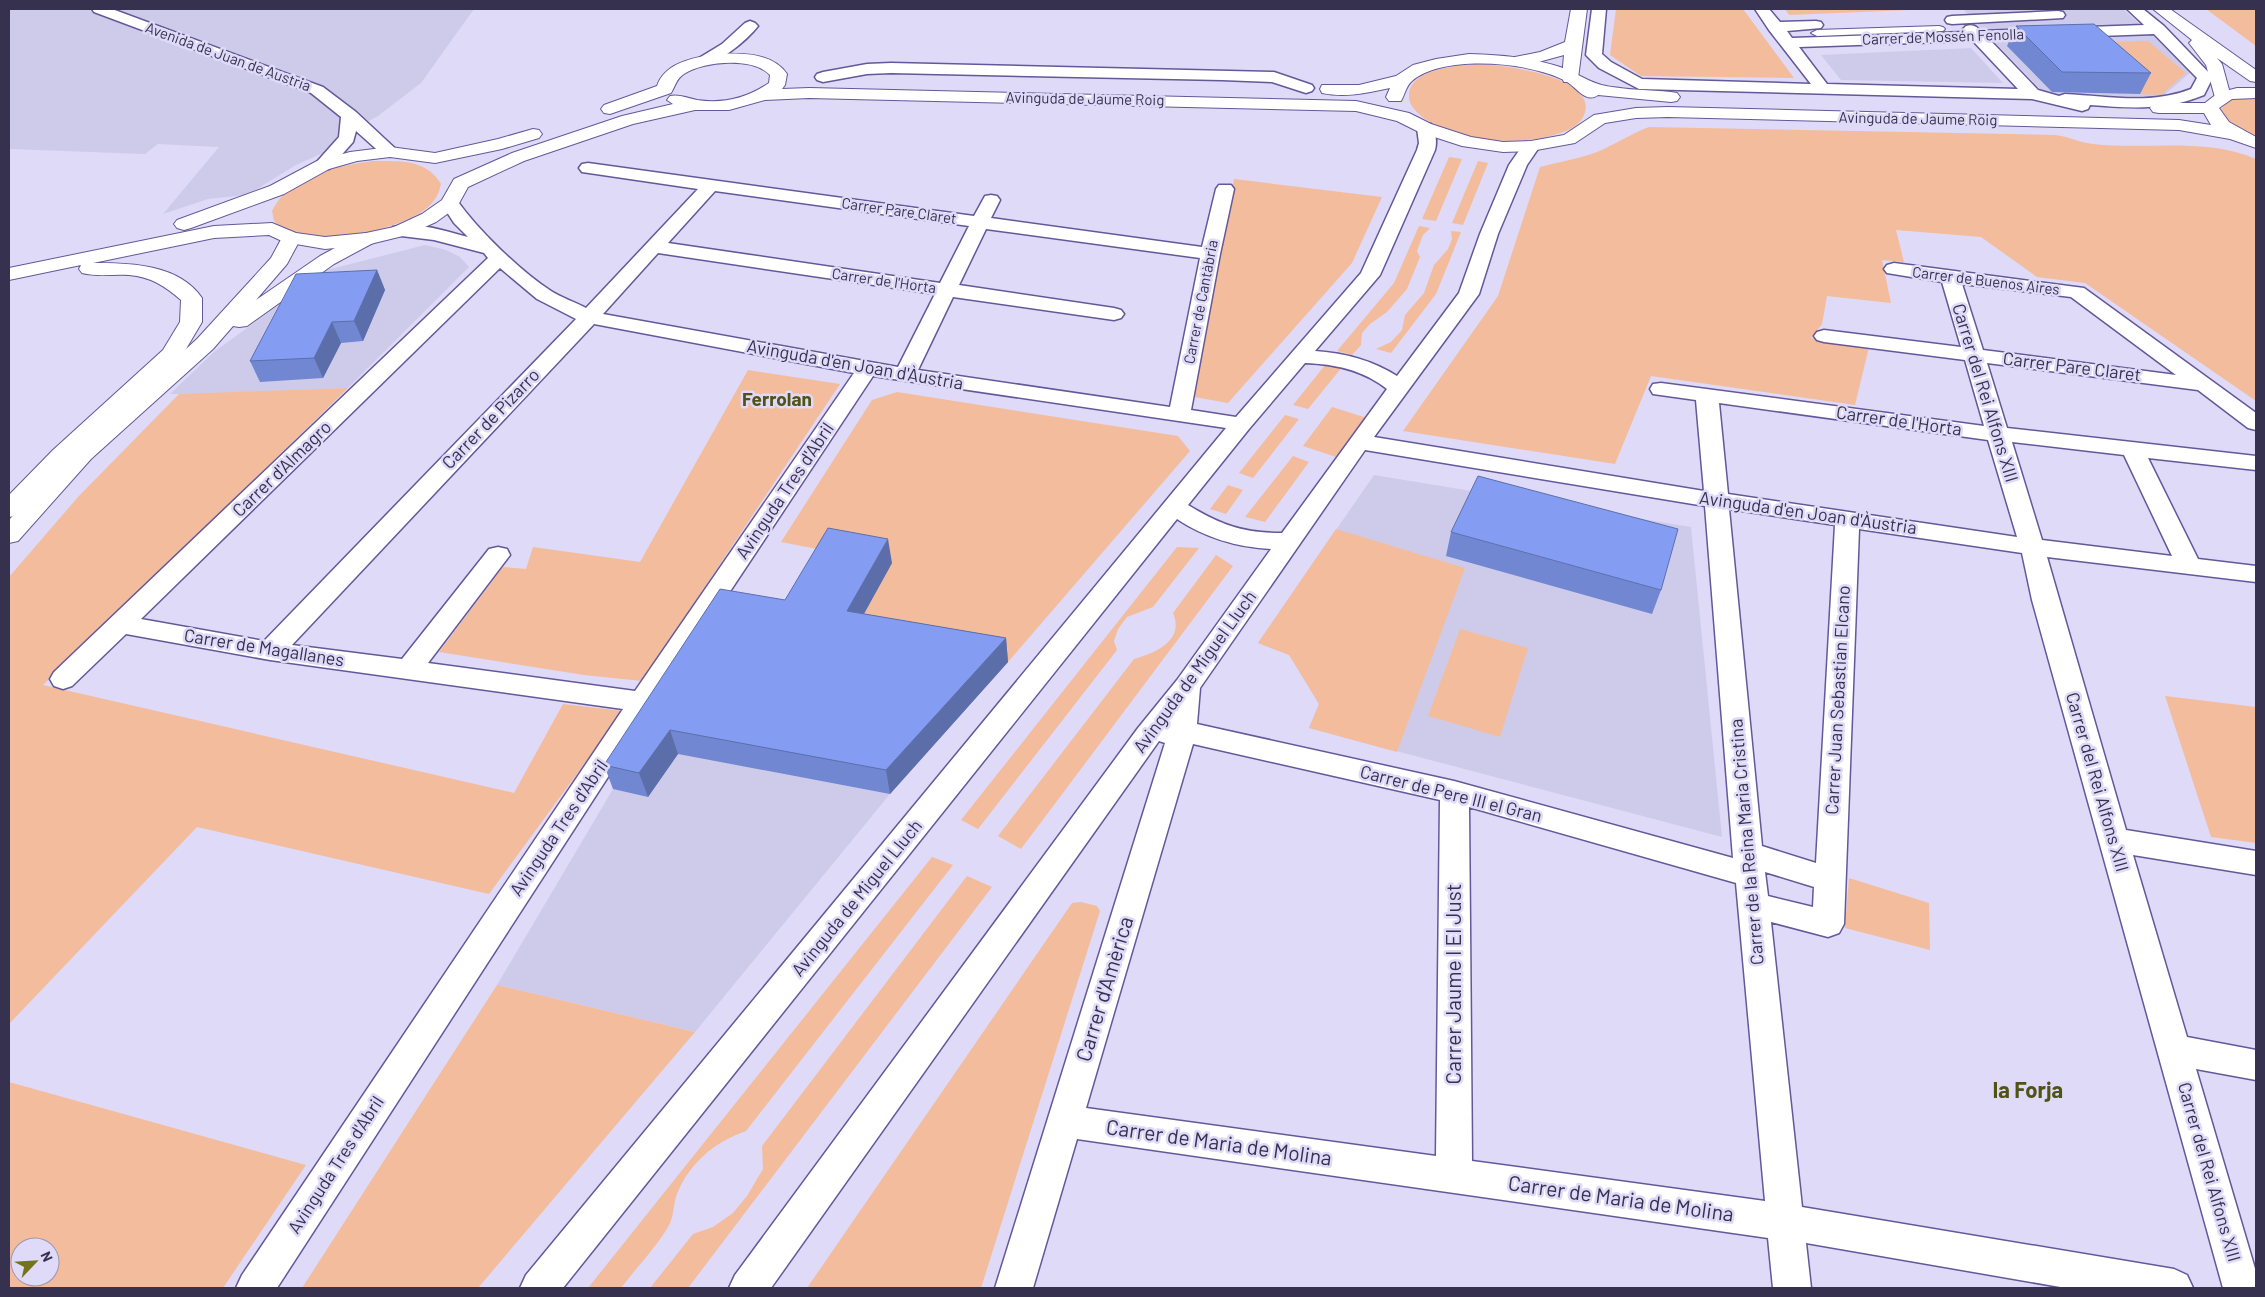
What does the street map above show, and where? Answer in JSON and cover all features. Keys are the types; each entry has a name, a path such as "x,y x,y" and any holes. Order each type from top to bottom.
{"main road":[{"path":"1579,9 1573,44 1574,81 1589,90 1597,104 1600,119"},
{"path":"2161,9 2186,29 2256,77"},
{"path":"2186,29 2211,60 2216,70 2216,102 2212,116 2236,134 2256,143"},
{"path":"1516,61 1535,59 1560,52 1573,44"},
{"path":"665,89 669,78 683,68 705,61 727,58 749,59 769,65 779,74 777,85 766,95"},
{"name":"Avinguda de Jaume Roig","path":"779,74 823,77 1359,90 1402,80 1416,70 1442,61 1468,58 1516,61 1540,67 1602,91 1660,97 2082,106 2216,102 2256,93"},
{"path":"1402,80 1395,97 1403,117"},
{"path":"665,89 674,99 692,105"},
{"path":"435,158 502,144 665,89"},
{"name":"Avinguda de Jaume Roig","path":"692,105 718,107 766,95 819,93 1356,106 1403,117 1425,128 1468,142 1503,147 1531,146 1569,139 1600,119 1636,113 1668,112 2179,125 2236,134"},
{"path":"9,274 214,232 272,229 291,238 325,243 366,239 400,230 429,218 450,203 461,183 518,156 628,120 692,105"},
{"path":"71,260 215,214 277,190 323,165 356,156 390,152 435,158 455,168 461,183"},
{"path":"272,229 264,211 277,190"},
{"path":"9,535 83,454 205,344 280,260 291,238"},
{"path":"205,344 328,260 366,239"},
{"path":"9,282 88,268 131,269 170,280 192,298 192,322 172,354 62,454 9,509"}],"street":[{"name":"Avenida de Juan de Austria","path":"99,9 317,90 350,116 390,152"},
{"path":"749,59 744,47 750,26 758,9"},
{"name":"Avinguda de Jaume Roig","path":"1600,9 1594,55 1605,65 1639,84 2032,94 2082,106"},
{"path":"1762,9 1823,89"},
{"path":"1949,9 1979,36 2032,94"},
{"path":"2131,12 2163,33 2211,60"},
{"name":"Carrer de Mossén Fenolla","path":"1774,27 2075,15"},
{"path":"705,61 727,48 750,26"},
{"path":"1817,33 1939,28"},
{"name":"Avinguda de Jaume Roig","path":"2050,98 2156,102 2177,100 2198,92 2205,77 2163,33"},
{"name":"Carrer de Mossén Fenolla","path":"1787,43 1979,36 2163,33"},
{"path":"323,165 348,138 350,116"},
{"name":"Avinguda de Miguel Lluch","path":"539,1288 1175,507 1240,424 1370,275 1426,150 1428,143 1425,128"},
{"name":"Avinguda de Miguel Lluch","path":"748,1288 1148,736 1187,687 1469,294 1489,234 1518,165 1531,146"},
{"name":"Carrer Pare Claret","path":"588,168 1210,254"},
{"name":"Carrer de Pizarro","path":"270,651 589,317 711,185"},
{"name":"Carrer de Cantàbria","path":"1179,415 1210,254 1225,189"},
{"path":"905,375 991,200"},
{"name":"Avinguda d'en Joan d'Àustria","path":"450,203 462,219 495,254 544,295 589,317 867,369 1240,424"},
{"name":"Avinguda d'en Joan d'Àustria","path":"400,230 435,234 495,254"},
{"name":"Carrer de l'Horta","path":"654,247 1114,314"},
{"name":"Carrer d'Almagro","path":"63,679 495,254"},
{"name":"Carrer de Buenos Aires","path":"1894,269 1950,278 2077,292"},
{"name":"Carrer del Rei Alfons XIII","path":"1950,278 2032,546 2045,600 2242,1288"},
{"path":"2077,292 2256,423"},
{"name":"Carrer Pare Claret","path":"1824,336 2201,384"},
{"path":"1297,357 1315,357 1358,364 1386,376 1400,389"},
{"name":"Avinguda Tres d'Abril","path":"255,1288 642,702 867,369"},
{"name":"Carrer de l'Horta","path":"1661,389 1997,434 2256,463"},
{"name":"Carrer de la Reina Maria Cristina","path":"1708,396 1752,905 1792,1288"},
{"name":"Avinguda d'en Joan d'Àustria","path":"1361,442 1716,500 2032,546 2256,574"},
{"path":"2132,450 2189,566"},
{"path":"1175,507 1220,534 1246,541 1290,541"},
{"name":"Carrer Juan Sebastian Elcano","path":"1752,905 1828,924 1847,519"},
{"path":"408,670 498,555"},
{"name":"Carrer de Magallanes","path":"121,624 270,651 642,702"},
{"name":"Carrer d'Amèrica","path":"1014,1288 1183,732 1187,687"},
{"name":"Carrer de Pere III el Gran","path":"1148,736 1183,732 1454,792 1749,865"},
{"name":"Carrer Jaume I El Just","path":"1454,792 1454,1176"},
{"path":"2114,840 2256,863"},
{"path":"1749,865 1830,880"},
{"path":"2175,1050 2256,1064"},
{"name":"Carrer de Maria de Molina","path":"1065,1121 1786,1222 2174,1288"}],"shaded area":[{"path":"9,9 474,9 421,83 378,116 336,139 323,153 296,165 247,195 208,199 163,214 219,147 158,144 145,154 9,149"},
{"path":"1616,9 1743,9 1794,78 1641,76 1610,55"},
{"path":"1785,9 1933,9 1789,15"},
{"path":"1963,9 2123,9 2192,71 2162,97 2045,94"},
{"path":"2206,9 2256,9 2256,46"},
{"path":"2148,41 2186,73 2161,95 2140,94 2085,43"},
{"path":"1971,48 2003,83 1841,80 1821,55"},
{"path":"1480,64 1526,70 1564,82 1577,91 1585,102 1582,120 1570,129 1550,136 1519,141 1486,140 1469,137 1439,126 1425,119 1412,105 1409,95 1412,86 1418,79 1449,67"},
{"path":"2256,97 2256,137 2229,122 2221,109 2230,100"},
{"path":"1649,127 2055,135 2093,144 2217,148 2237,152 2256,159 2256,401 2085,283 2037,277 1981,237 1896,230 1904,262 1882,260 1891,303 1827,296 1822,324 1811,338 1869,347 1855,405 1651,376 1615,464 1403,431 1498,296 1540,167 1597,152"},
{"path":"1449,157 1462,159 1436,221 1422,219"},
{"path":"372,161 401,161 428,169 441,184 437,196 428,207 415,216 375,231 351,235 327,238 305,237 287,232 274,221 272,211 280,198 290,188 315,174 343,166"},
{"path":"1478,161 1488,163 1463,225 1452,223"},
{"path":"1234,179 1382,197 1352,263 1228,403 1194,397"},
{"path":"1419,226 1430,228 1423,235 1417,251 1420,257 1407,289 1387,312 1370,324 1362,333 1361,345 1352,355 1337,351 1394,283"},
{"path":"1451,231 1461,232 1436,294 1391,353 1376,349 1391,342 1402,330 1405,315 1424,293 1434,265 1448,249 1452,239"},
{"path":"425,245 446,250 460,257 469,267 348,388 170,394 214,352 327,270"},
{"path":"1326,364 1343,366 1308,409 1293,405"},
{"path":"748,370 840,384 642,681 584,675 439,652 503,567 526,569 533,547 640,562"},
{"path":"348,388 43,685 514,793 563,704 623,711 489,894 197,827 9,1024 9,577 78,497 179,394"},
{"path":"897,392 1178,436 1190,451 1008,662 852,635 833,552 781,542 872,400"},
{"path":"1332,407 1367,418 1339,458 1303,446"},
{"path":"1285,415 1299,419 1253,478 1239,473"},
{"path":"1293,456 1309,462 1265,522 1245,517"},
{"path":"1374,475 1691,527 1722,837 1309,728 1319,704 1290,655 1258,643"},
{"path":"1228,485 1243,490 1226,514 1210,509"},
{"path":"1336,529 1465,568 1397,752 1309,728 1319,704 1289,655 1258,643"},
{"path":"1177,547 1199,548 1153,607 1127,617 1118,629 1114,641 1117,650 978,829 961,820"},
{"path":"1216,555 1233,566 1021,849 998,836 1134,659 1159,649 1172,638 1176,622 1173,613"},
{"path":"1460,629 1528,648 1500,737 1428,716"},
{"path":"852,635 1008,662 890,794 695,1032 497,985 613,789"},
{"path":"2165,696 2256,707 2256,843 2211,837"},
{"path":"932,857 953,865 746,1131 714,1147 696,1163 677,1194 670,1223 651,1251 621,1288 588,1288"},
{"path":"967,876 992,887 688,1288 650,1288 693,1234 713,1227 733,1213 747,1196 763,1169 762,1146"},
{"path":"1849,878 1929,903 1930,950 1845,928"},
{"path":"1081,902 1097,906 1100,911 981,1288 807,1288 1072,903"},
{"path":"497,985 695,1032 478,1288 302,1288"},
{"path":"9,1082 306,1165 223,1288 9,1288"}],"building":[{"path":"2094,24 2151,73 2062,72 2016,26"},
{"path":"377,270 354,321 332,322 314,358 250,361 296,274"},
{"path":"1478,476 1678,529 1661,590 1451,532"},
{"path":"828,528 888,539 847,611 1006,638 886,770 670,730 639,773 604,765 720,589 785,600"}],"district":[{"name":"Ferrolan","path":"777,399"},
{"name":"la Forja","path":"2028,1090"}]}
